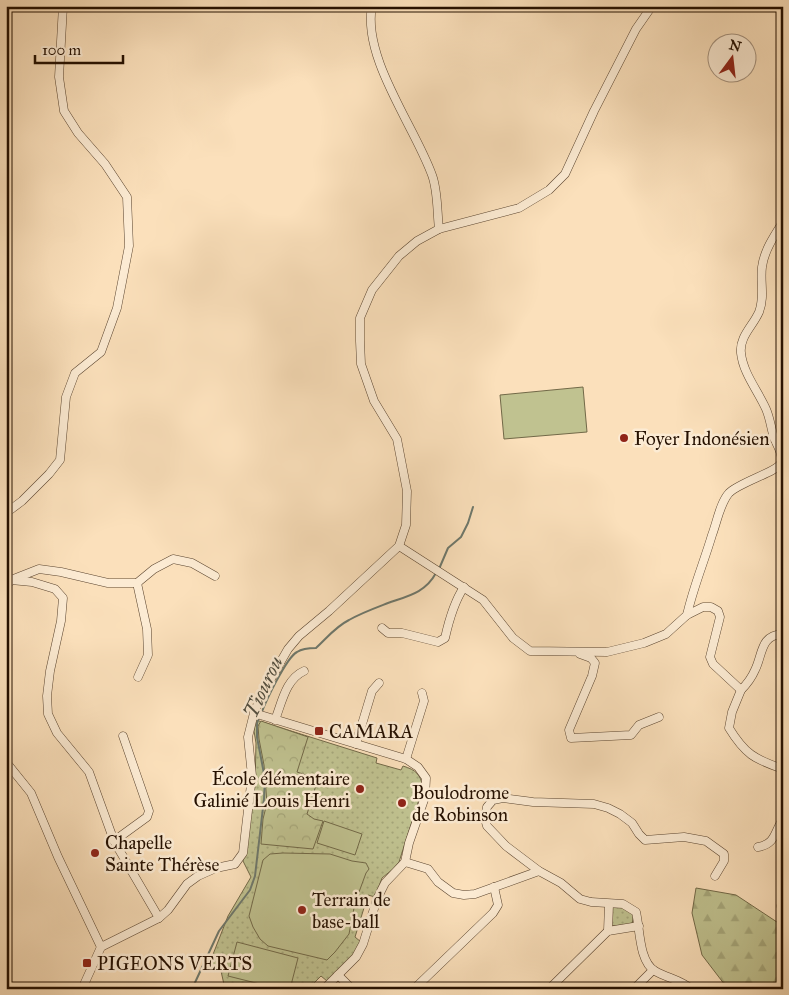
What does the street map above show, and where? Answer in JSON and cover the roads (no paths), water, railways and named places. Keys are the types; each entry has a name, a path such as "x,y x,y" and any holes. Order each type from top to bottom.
{"street":[{"path":"8,509 22,500 49,474 60,460 66,397 76,373 101,352 117,308 129,246 128,197 105,164 78,133 64,111 60,77 64,6"},
{"path":"372,6 372,37 378,57 391,90 417,140 433,178 439,229"},
{"path":"82,989 101,947 159,918 168,910 187,884 198,876 216,868 235,864 242,854 252,776 248,737 259,715 261,696 285,652 299,636 399,546 406,525 407,492 397,439 374,400 361,364 360,318 372,290 399,256 416,241 439,229 519,208 549,190 565,174 594,111 636,29 652,6"},
{"path":"687,615 701,567 728,494 746,482 776,469 781,463 781,454 766,408 744,365 741,345 759,313 763,293 762,267 768,248 783,222"},
{"path":"399,546 483,600 514,638 530,651 607,652 644,643 666,634 687,615 703,607 711,607 718,611 720,616 710,657 718,669 742,690"},
{"path":"9,584 39,569 108,583 137,583 154,569 173,560 192,563 216,576"},
{"path":"9,584 32,582 55,590 63,598 61,621 50,671 47,696 48,714 57,732 89,772 114,841 159,918"},
{"path":"137,583 147,629 148,655 138,677"},
{"path":"382,628 388,633 402,633 438,642 445,638 458,596 464,587"},
{"path":"783,634 773,634 767,640 756,669 742,690 732,712 729,728 740,746 754,758 783,769"},
{"path":"573,651 591,658 595,663 592,676 569,730 571,738 631,735 639,725 659,717"},
{"path":"275,720 288,686 296,674 304,670"},
{"path":"356,744 372,691 378,684"},
{"path":"406,759 424,701 422,693"},
{"path":"259,715 406,759 418,767 426,778 425,797 409,843 405,862 385,883 377,899 363,944 356,957 324,989"},
{"path":"114,841 147,817 149,811 123,736"},
{"path":"6,762 30,793 101,947"},
{"path":"691,989 685,984 653,970 642,954 636,912 623,904 591,902 580,899 561,883 539,871 506,846 488,826 485,819 486,807 493,800 503,798 533,802 594,804 608,808 632,823 638,834 645,840 684,837 706,841 724,854 724,861 715,876"},
{"path":"758,847 766,846 774,838 783,820"},
{"path":"405,862 428,869 438,882 453,893 464,895 475,894 539,871"},
{"path":"414,989 493,913 498,904 494,887"},
{"path":"608,931 609,904"},
{"path":"550,989 608,931 639,926"},
{"path":"634,989 653,970"},
{"path":"338,975 352,989"}],"waterway":[{"name":"Tiourou","path":"439,569 448,548 461,537 473,507"},
{"name":"Tiourou","path":"261,714 282,671 292,656 304,649 316,648 339,626 358,615 415,593 427,585 436,573"},
{"name":"Tiourou","path":"192,989 219,931 250,890 255,876 265,779 257,737 259,718"}],"place":[{"name":"Foyer Indonésien","path":"624,438"},
{"name":"CAMARA","path":"319,731"},
{"name":"École élémentaire Galinié Louis Henri","path":"360,789"},
{"name":"Boulodrome de Robinson","path":"402,803"},
{"name":"Chapelle Sainte Thérèse","path":"95,853"},
{"name":"Terrain de base-ball","path":"302,910"},
{"name":"PIGEONS VERTS","path":"87,963"}]}
